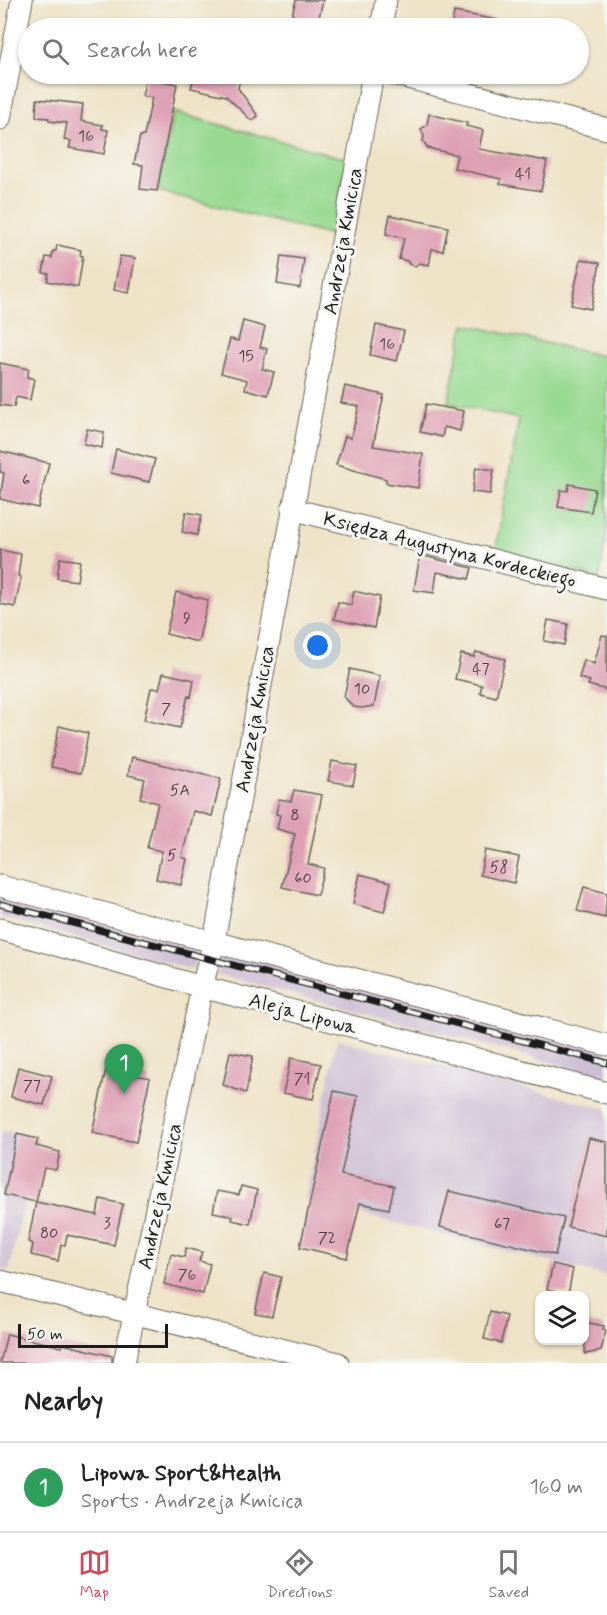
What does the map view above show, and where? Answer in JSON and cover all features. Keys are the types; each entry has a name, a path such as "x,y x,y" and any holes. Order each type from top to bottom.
{"street":[{"path":"19,18 22,0"},
{"path":"383,18 386,0"},
{"path":"0,119 18,22"},
{"name":"Andrzeja Kmicica","path":"124,1363 202,987 214,941 371,84"},
{"path":"431,84 607,129"},
{"name":"Księdza Augustyna Kordeckiego","path":"292,509 607,589"},
{"path":"0,886 607,1045"},
{"name":"Aleja Lipowa","path":"0,929 202,987 607,1093"},
{"path":"0,1281 338,1363"}],"shaded area":[{"path":"0,896 198,948 194,970 0,917"},
{"path":"223,950 607,1050 607,1077 217,974"},
{"path":"337,1039 607,1109 607,1276 305,1200"},
{"path":"0,1130 38,1139 9,1271 0,1269"}],"green space":[{"path":"173,112 347,159 333,236 158,191"},
{"path":"464,324 607,357 607,530 599,578 495,553 519,419 448,403"}],"building":[{"path":"296,0 323,0 319,18 292,15"},
{"path":"454,12 487,18 453,18"},
{"path":"145,84 177,84 157,191 140,189 143,165 134,164 140,136 144,136 152,98 142,96"},
{"path":"192,84 239,84 238,88 258,116 252,121 226,96 191,88"},
{"path":"37,99 83,104 81,121 103,125 102,129 108,130 104,154 69,148 71,141 64,140 67,123 36,117"},
{"path":"429,114 467,123 466,126 483,130 479,149 547,161 541,191 500,184 501,179 454,168 457,155 428,148 423,141 424,136 421,129 427,125"},
{"path":"390,215 448,227 443,251 432,249 429,265 419,263 415,266 399,259 404,238 386,234"},
{"path":"57,245 81,250 80,256 83,256 78,287 47,281 49,274 43,273 46,257 52,258"},
{"path":"120,256 135,258 129,293 114,290"},
{"path":"281,256 304,259 300,288 277,284"},
{"path":"581,259 600,263 591,309 571,305"},
{"path":"243,321 265,327 260,347 267,349 262,369 274,372 268,395 245,389 247,380 221,373 230,339 238,341"},
{"path":"376,325 404,331 397,361 370,355"},
{"path":"0,363 29,369 27,377 34,379 30,400 16,397 14,407 0,405"},
{"path":"345,386 384,395 373,446 423,454 418,488 386,483 386,479 336,465 345,436 351,438 359,406 341,403"},
{"path":"426,404 464,411 460,431 444,427 442,437 420,432"},
{"path":"87,429 104,432 102,448 84,444"},
{"path":"116,449 155,459 149,482 111,473"},
{"path":"0,451 49,463 38,508 0,499 4,473 0,472"},
{"path":"476,467 494,470 490,494 472,492"},
{"path":"569,484 595,489 591,512 558,507 561,490 568,491"},
{"path":"186,512 202,515 197,535 182,532"},
{"path":"0,550 21,554 18,576 21,577 15,607 0,604"},
{"path":"420,555 472,568 469,579 437,572 434,593 414,590"},
{"path":"60,558 80,561 77,581 57,578"},
{"path":"354,591 380,597 374,628 334,619 338,602 351,605"},
{"path":"176,592 208,600 198,642 166,634"},
{"path":"548,620 568,624 564,645 544,641"},
{"path":"602,635 607,636 607,690 588,685 590,681 579,678 584,660 594,664"},
{"path":"476,652 505,659 496,697 480,693 482,685 455,679 461,654 474,657"},
{"path":"350,669 380,676 374,706 354,707 344,697"},
{"path":"163,673 194,680 191,697 188,696 180,728 144,720 151,688 159,689"},
{"path":"59,726 88,733 81,773 51,767"},
{"path":"132,757 221,779 212,816 193,811 182,857 187,859 181,885 156,879 162,851 147,848 158,803 140,798 145,779 128,775"},
{"path":"332,761 357,766 353,785 328,781"},
{"path":"294,790 322,795 308,864 324,868 317,895 282,887 295,834 277,829 280,815 276,814 279,799 291,801"},
{"path":"485,850 519,857 514,883 480,875"},
{"path":"360,874 391,882 384,912 353,904"},
{"path":"584,887 607,893 605,918 577,911"},
{"path":"230,1052 253,1056 246,1093 223,1085"},
{"path":"291,1058 321,1064 313,1099 283,1093"},
{"path":"18,1067 52,1076 44,1105 11,1097"},
{"path":"106,1069 150,1078 136,1142 92,1133"},
{"path":"334,1091 358,1096 341,1175 394,1186 389,1209 360,1203 347,1258 300,1247"},
{"path":"17,1134 38,1139 36,1146 60,1152 56,1170 44,1168 36,1202 4,1195"},
{"path":"589,1138 607,1142 607,1236 568,1227"},
{"path":"241,1186 257,1190 250,1224 232,1220 233,1216 213,1212 217,1191 239,1195"},
{"path":"449,1191 564,1218 555,1255 440,1227"},
{"path":"100,1199 123,1204 114,1245 67,1235 65,1245 61,1245 58,1261 31,1255 33,1244 28,1242 36,1202 97,1215"},
{"path":"186,1248 202,1252 199,1261 210,1264 203,1294 164,1284 171,1254 184,1257"},
{"path":"553,1264 573,1269 569,1291 547,1289"},
{"path":"264,1273 281,1277 272,1316 255,1313"},
{"path":"490,1312 507,1316 501,1343 484,1339"},
{"path":"589,1323 604,1326 603,1330 606,1330 601,1351 585,1354 585,1345 589,1345"},
{"path":"7,1334 112,1356 112,1363 0,1363"}],"railway":[{"path":"0,904 607,1063"}],"place":[{"name":"Lipowa Sport&Health","path":"124,1094"}]}
